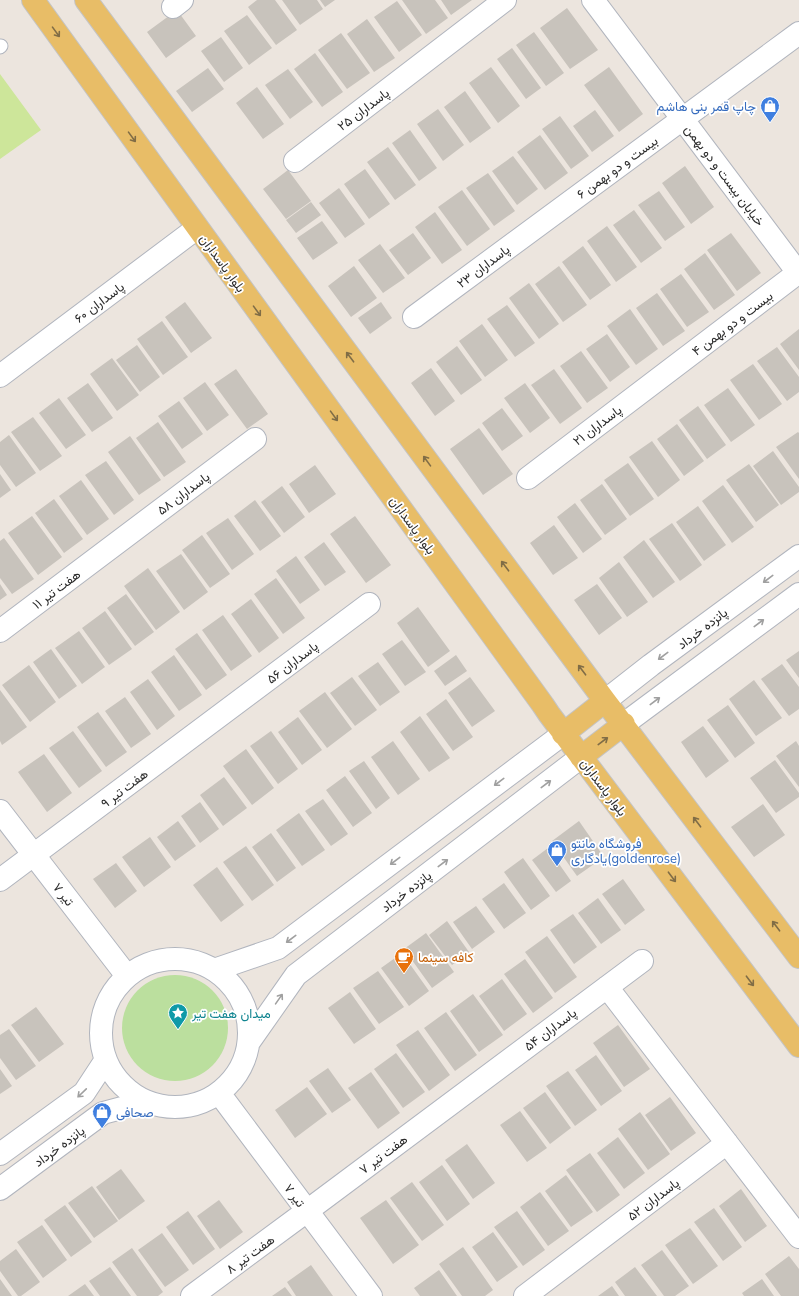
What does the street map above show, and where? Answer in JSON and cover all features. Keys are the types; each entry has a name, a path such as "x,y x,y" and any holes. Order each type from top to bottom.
{"main road":[{"name":"بلوار پاسداران","path":"33,0 564,734 799,1046"},
{"path":"86,0 605,701 624,724 799,957"},
{"path":"564,734 605,701"},
{"path":"582,757 624,724"}],"street":[{"name":"پاسداران ۲۵","path":"295,161 505,0"},
{"name":"خیابان بیست و دو بهمن","path":"593,0 799,273"},
{"name":"بیست و دو بهمن ۶","path":"551,216 799,33"},
{"name":"پاسداران ۲۳","path":"414,317 551,216"},
{"name":"پاسداران ۶۰","path":"0,375 197,228"},
{"name":"بیست و دو بهمن ۴","path":"666,373 799,273"},
{"name":"پاسداران ۲۱","path":"528,478 666,373"},
{"name":"پاسداران ۵۸","path":"112,546 255,439"},
{"name":"هفت تیر ۱۱","path":"0,631 112,546"},
{"name":"پانزده خرداد","path":"605,701 651,665 799,556"},
{"path":"624,724 799,594"},
{"name":"پاسداران ۵۶","path":"214,720 369,604"},
{"name":"هفت تیر ۹","path":"0,880 214,720"},
{"path":"214,970 278,948 564,734"},
{"name":"پانزده خرداد","path":"249,1042 296,974 582,757"},
{"name":"۷ تیر","path":"0,811 127,976"},
{"path":"182,959 201,964 214,970 232,986 243,1003 248,1022 249,1042 244,1062 233,1079 219,1093 202,1103 183,1108 163,1107 144,1102 128,1092 114,1078 105,1061 100,1043 100,1037 105,1006 114,990 127,976 143,966 162,960 182,959"},
{"name":"پاسداران ۵۴","path":"459,1097 642,961"},
{"path":"606,987 799,1237"},
{"path":"0,1154 84,1093 105,1061"},
{"name":"۷ تیر","path":"219,1093 371,1296"},
{"name":"هفت تیر ۷","path":"307,1211 459,1097"},
{"name":"پانزده خرداد","path":"0,1189 103,1114 144,1102"},
{"name":"پاسداران ۵۲","path":"525,1296 727,1143"},
{"name":"هفت تیر ۸","path":"192,1296 307,1211"}],"green space":[{"path":"0,74 41,130 0,159"},
{"path":"175,975 195,979 212,991 224,1008 228,1028 224,1048 212,1065 195,1077 175,1081 155,1077 138,1065 126,1048 122,1028 126,1008 138,991 155,979"}],"building":[{"path":"257,0 275,0 297,30 276,45 248,7"},
{"path":"282,0 317,0 323,9 300,25"},
{"path":"320,0 335,0 325,7"},
{"path":"402,0 435,0 448,18 426,34"},
{"path":"441,0 472,0 451,15"},
{"path":"397,1 422,35 399,52 374,17"},
{"path":"567,8 598,50 570,69 540,28"},
{"path":"177,10 196,36 166,58 147,32"},
{"path":"247,15 272,48 249,65 224,31"},
{"path":"367,19 395,58 374,72 347,34"},
{"path":"534,32 564,73 546,86 516,45"},
{"path":"341,33 370,73 347,89 318,50"},
{"path":"221,37 243,68 224,82 201,51"},
{"path":"512,48 541,88 526,99 497,59"},
{"path":"315,53 343,92 322,107 294,69"},
{"path":"491,67 520,106 498,123 469,83"},
{"path":"609,67 643,114 619,132 584,85"},
{"path":"208,68 224,89 192,112 176,91"},
{"path":"288,69 313,102 290,119 265,85"},
{"path":"257,87 284,124 263,139 236,103"},
{"path":"465,91 491,128 470,143 444,107"},
{"path":"438,109 464,145 443,161 417,124"},
{"path":"595,110 614,136 592,152 573,126"},
{"path":"560,116 589,156 571,169 542,129"},
{"path":"410,130 437,168 419,181 392,143"},
{"path":"540,135 568,173 545,190 517,152"},
{"path":"388,147 416,185 395,200 367,162"},
{"path":"513,156 538,189 517,205 492,171"},
{"path":"685,166 714,207 691,224 662,183"},
{"path":"365,169 390,204 369,219 344,184"},
{"path":"288,170 311,201 286,219 263,189"},
{"path":"488,173 515,211 494,226 466,188"},
{"path":"339,188 365,224 345,238 319,203"},
{"path":"462,190 490,229 467,246 438,207"},
{"path":"659,191 685,227 665,241 638,205"},
{"path":"311,202 321,215 296,233 286,220"},
{"path":"634,210 662,248 641,263 613,225"},
{"path":"435,212 462,250 442,264 415,227"},
{"path":"322,221 338,243 313,260 297,238"},
{"path":"607,226 637,267 616,282 587,241"},
{"path":"413,233 431,258 408,275 389,250"},
{"path":"731,233 761,273 737,291 707,250"},
{"path":"380,244 405,278 383,293 358,260"},
{"path":"583,246 611,285 590,300 562,262"},
{"path":"705,253 735,295 714,310 684,269"},
{"path":"354,266 377,298 351,317 328,286"},
{"path":"559,266 587,305 563,322 535,284"},
{"path":"681,274 709,312 687,327 660,289"},
{"path":"529,283 559,324 539,339 509,298"},
{"path":"657,293 685,331 663,346 636,308"},
{"path":"185,302 212,338 191,353 165,317"},
{"path":"381,302 392,318 370,334 358,318"},
{"path":"507,305 535,343 515,357 487,319"},
{"path":"630,309 658,349 636,365 607,326"},
{"path":"162,321 188,357 163,375 137,339"},
{"path":"482,324 508,360 485,377 459,341"},
{"path":"799,329 799,370 780,344"},
{"path":"607,334 630,367 610,382 586,349"},
{"path":"137,345 160,377 140,392 116,360"},
{"path":"457,346 482,380 461,395 436,362"},
{"path":"777,347 799,377 799,392 787,401 757,361"},
{"path":"581,351 608,388 587,403 560,366"},
{"path":"112,358 139,395 117,411 90,374"},
{"path":"753,364 782,404 759,420 730,380"},
{"path":"431,368 455,401 435,416 411,383"},
{"path":"236,369 268,414 247,429 214,384"},
{"path":"554,369 582,408 560,424 531,385"},
{"path":"205,382 229,415 207,431 183,398"},
{"path":"88,383 113,418 92,432 67,398"},
{"path":"525,383 550,418 530,433 504,398"},
{"path":"728,388 755,425 731,442 704,405"},
{"path":"59,398 86,435 66,449 39,413"},
{"path":"179,401 203,434 182,449 158,416"},
{"path":"698,406 726,445 707,459 679,420"},
{"path":"502,408 523,436 502,451 482,423"},
{"path":"33,417 62,456 40,471 11,432"},
{"path":"158,422 186,462 164,477 136,438"},
{"path":"677,424 704,461 684,476 657,439"},
{"path":"479,428 513,474 483,495 450,449"},
{"path":"798,432 799,433 799,479 776,447"},
{"path":"9,435 36,473 16,487 0,465 0,442"},
{"path":"130,436 161,480 139,495 108,452"},
{"path":"652,441 680,480 658,497 629,457"},
{"path":"773,451 799,487 799,492 781,505 753,466"},
{"path":"106,461 134,500 114,515 85,475"},
{"path":"628,463 654,499 630,516 604,480"},
{"path":"749,464 779,505 756,522 726,480"},
{"path":"315,465 336,494 309,513 289,484"},
{"path":"0,474 11,490 0,498"},
{"path":"81,480 109,519 87,535 59,496"},
{"path":"602,484 627,519 605,535 580,500"},
{"path":"723,485 754,527 732,543 702,501"},
{"path":"282,486 305,517 284,533 261,502"},
{"path":"54,499 83,539 64,553 35,513"},
{"path":"255,500 281,536 260,551 234,516"},
{"path":"575,503 602,539 583,553 557,517"},
{"path":"698,506 726,545 704,561 676,522"},
{"path":"32,516 62,557 38,575 8,533"},
{"path":"355,516 391,565 366,583 330,534"},
{"path":"228,518 254,554 232,570 206,533"},
{"path":"672,523 702,565 680,581 649,539"},
{"path":"554,525 578,558 553,575 530,543"},
{"path":"202,535 230,574 210,588 182,550"},
{"path":"4,538 34,579 12,594 0,578 0,541"},
{"path":"644,540 675,582 653,598 623,557"},
{"path":"324,542 346,572 325,586 304,557"},
{"path":"181,554 208,592 184,610 156,571"},
{"path":"296,556 320,590 300,604 276,571"},
{"path":"619,562 648,602 627,617 599,578"},
{"path":"148,568 180,612 156,630 124,586"},
{"path":"276,578 305,618 283,634 254,594"},
{"path":"0,584 7,595 0,600"},
{"path":"597,584 622,618 599,635 574,600"},
{"path":"126,594 154,632 135,646 107,608"},
{"path":"251,599 279,638 259,653 231,614"},
{"path":"418,607 450,651 428,667 397,623"},
{"path":"105,611 132,649 109,665 82,628"},
{"path":"223,615 252,656 231,671 202,630"},
{"path":"79,631 105,667 82,684 55,648"},
{"path":"197,633 227,675 206,690 175,649"},
{"path":"402,640 426,672 405,686 382,654"},
{"path":"51,649 77,686 59,699 33,662"},
{"path":"799,651 799,678 786,660"},
{"path":"174,655 202,695 179,711 151,672"},
{"path":"456,655 467,671 445,686 434,671"},
{"path":"378,662 400,692 380,706 358,676"},
{"path":"782,664 799,687 799,709 789,716 761,679"},
{"path":"29,665 56,702 30,722 2,685"},
{"path":"352,677 377,710 355,726 330,693"},
{"path":"470,677 495,711 472,727 448,693"},
{"path":"148,679 175,716 157,730 130,692"},
{"path":"754,680 782,718 756,736 729,699"},
{"path":"0,690 27,727 2,745 0,741"},
{"path":"325,692 352,729 327,748 299,711"},
{"path":"125,697 151,734 131,748 105,711"},
{"path":"446,699 473,737 453,751 426,714"},
{"path":"728,705 755,743 735,758 707,720"},
{"path":"98,712 127,752 106,767 77,727"},
{"path":"420,716 450,758 429,772 400,732"},
{"path":"298,717 322,750 302,765 278,732"},
{"path":"703,726 729,761 706,778 681,742"},
{"path":"73,731 102,771 79,788 49,748"},
{"path":"271,731 298,769 278,784 250,746"},
{"path":"393,741 420,779 398,795 371,757"},
{"path":"796,741 799,746 799,787 776,756"},
{"path":"246,749 274,788 252,805 223,766"},
{"path":"44,754 72,793 47,812 18,772"},
{"path":"775,760 799,793 799,797 776,813 750,778"},
{"path":"364,761 390,798 376,809 349,771"},
{"path":"345,776 372,813 353,827 326,790"},
{"path":"224,777 247,808 223,826 200,795"},
{"path":"323,799 348,834 331,846 305,811"},
{"path":"200,802 219,829 200,843 181,816"},
{"path":"763,804 785,835 754,857 731,827"},
{"path":"299,813 325,850 302,866 276,830"},
{"path":"178,821 196,846 175,861 157,837"},
{"path":"579,821 604,857 577,876 552,841"},
{"path":"271,833 296,868 277,882 252,847"},
{"path":"150,837 171,867 144,887 122,857"},
{"path":"246,846 274,885 252,901 223,862"},
{"path":"548,848 571,881 556,892 532,860"},
{"path":"523,858 550,896 531,910 504,872"},
{"path":"116,863 137,891 115,908 93,879"},
{"path":"217,867 244,905 221,922 193,885"},
{"path":"623,879 645,910 625,925 602,894"},
{"path":"504,883 526,913 504,929 482,899"},
{"path":"598,898 621,930 601,944 578,913"},
{"path":"476,906 495,932 472,949 453,922"},
{"path":"573,914 597,947 574,964 550,930"},
{"path":"447,921 469,952 452,965 429,935"},
{"path":"426,933 454,972 432,988 404,949"},
{"path":"547,936 577,977 555,993 525,952"},
{"path":"402,953 429,991 409,1006 381,968"},
{"path":"525,959 553,998 533,1013 504,974"},
{"path":"378,971 404,1007 379,1024 353,988"},
{"path":"502,979 527,1014 504,1031 479,996"},
{"path":"350,992 376,1029 354,1044 328,1008"},
{"path":"473,994 503,1035 479,1052 450,1011"},
{"path":"36,1007 64,1044 39,1062 11,1025"},
{"path":"446,1012 477,1055 455,1071 424,1028"},
{"path":"618,1025 650,1069 624,1087 593,1043"},
{"path":"9,1029 36,1066 16,1080 0,1058 0,1035"},
{"path":"418,1030 450,1075 429,1091 396,1045"},
{"path":"396,1053 425,1092 403,1108 374,1069"},
{"path":"596,1055 622,1091 601,1106 575,1070"},
{"path":"328,1068 351,1100 332,1113 309,1081"},
{"path":"0,1069 12,1086 0,1094"},
{"path":"568,1071 597,1110 575,1126 546,1086"},
{"path":"371,1072 400,1113 378,1129 348,1088"},
{"path":"307,1087 327,1114 295,1138 275,1110"},
{"path":"545,1092 571,1128 550,1144 523,1108"},
{"path":"670,1097 696,1133 671,1151 645,1115"},
{"path":"520,1111 547,1148 527,1162 500,1125"},
{"path":"640,1112 670,1154 648,1170 618,1129"},
{"path":"618,1137 645,1173 624,1189 597,1153"},
{"path":"467,1144 495,1183 473,1199 445,1160"},
{"path":"590,1153 620,1195 597,1212 566,1170"},
{"path":"442,1165 470,1204 447,1221 419,1182"},
{"path":"121,1169 145,1201 119,1220 96,1187"},
{"path":"566,1175 593,1212 571,1227 545,1191"},
{"path":"412,1182 444,1225 422,1241 390,1198"},
{"path":"92,1186 118,1221 94,1238 68,1203"},
{"path":"741,1189 767,1226 745,1242 719,1206"},
{"path":"540,1192 569,1231 548,1246 520,1207"},
{"path":"219,1200 243,1232 220,1249 197,1216"},
{"path":"386,1200 419,1245 393,1264 360,1218"},
{"path":"65,1205 92,1242 71,1257 44,1220"},
{"path":"714,1208 742,1247 723,1261 694,1222"},
{"path":"188,1211 215,1249 193,1265 166,1227"},
{"path":"517,1211 545,1250 523,1266 494,1227"},
{"path":"42,1225 67,1260 43,1278 17,1242"},
{"path":"690,1228 718,1266 693,1284 665,1245"},
{"path":"493,1232 518,1267 497,1282 472,1247"},
{"path":"162,1233 189,1270 165,1287 138,1250"},
{"path":"463,1247 493,1290 485,1296 462,1296 439,1264"},
{"path":"132,1248 163,1292 158,1296 137,1296 112,1262"},
{"path":"16,1249 40,1282 21,1296 18,1296 0,1271 0,1261"},
{"path":"662,1250 689,1286 675,1296 664,1296 641,1265"},
{"path":"789,1256 799,1269 799,1296 781,1296 765,1274"},
{"path":"311,1265 333,1296 296,1296 287,1282"},
{"path":"110,1267 131,1296 100,1296 89,1281"},
{"path":"635,1267 657,1296 625,1296 615,1282"},
{"path":"439,1270 457,1296 420,1296 414,1288"},
{"path":"0,1279 12,1296 0,1296"},
{"path":"762,1279 774,1296 744,1296 742,1293"},
{"path":"85,1284 94,1296 68,1296"},
{"path":"612,1286 619,1296 598,1296"},
{"path":"285,1287 292,1296 272,1296"}],"place":[{"name":"چاپ قمر بنی هاشم","path":"770,123"},
{"name":"فروشگاه مانتو یادگاری(goldenrose)","path":"557,867"},
{"name":"کافه سینما","path":"404,974"},
{"name":"میدان هفت تیر","path":"178,1030"},
{"name":"صحافی","path":"102,1129"}]}
